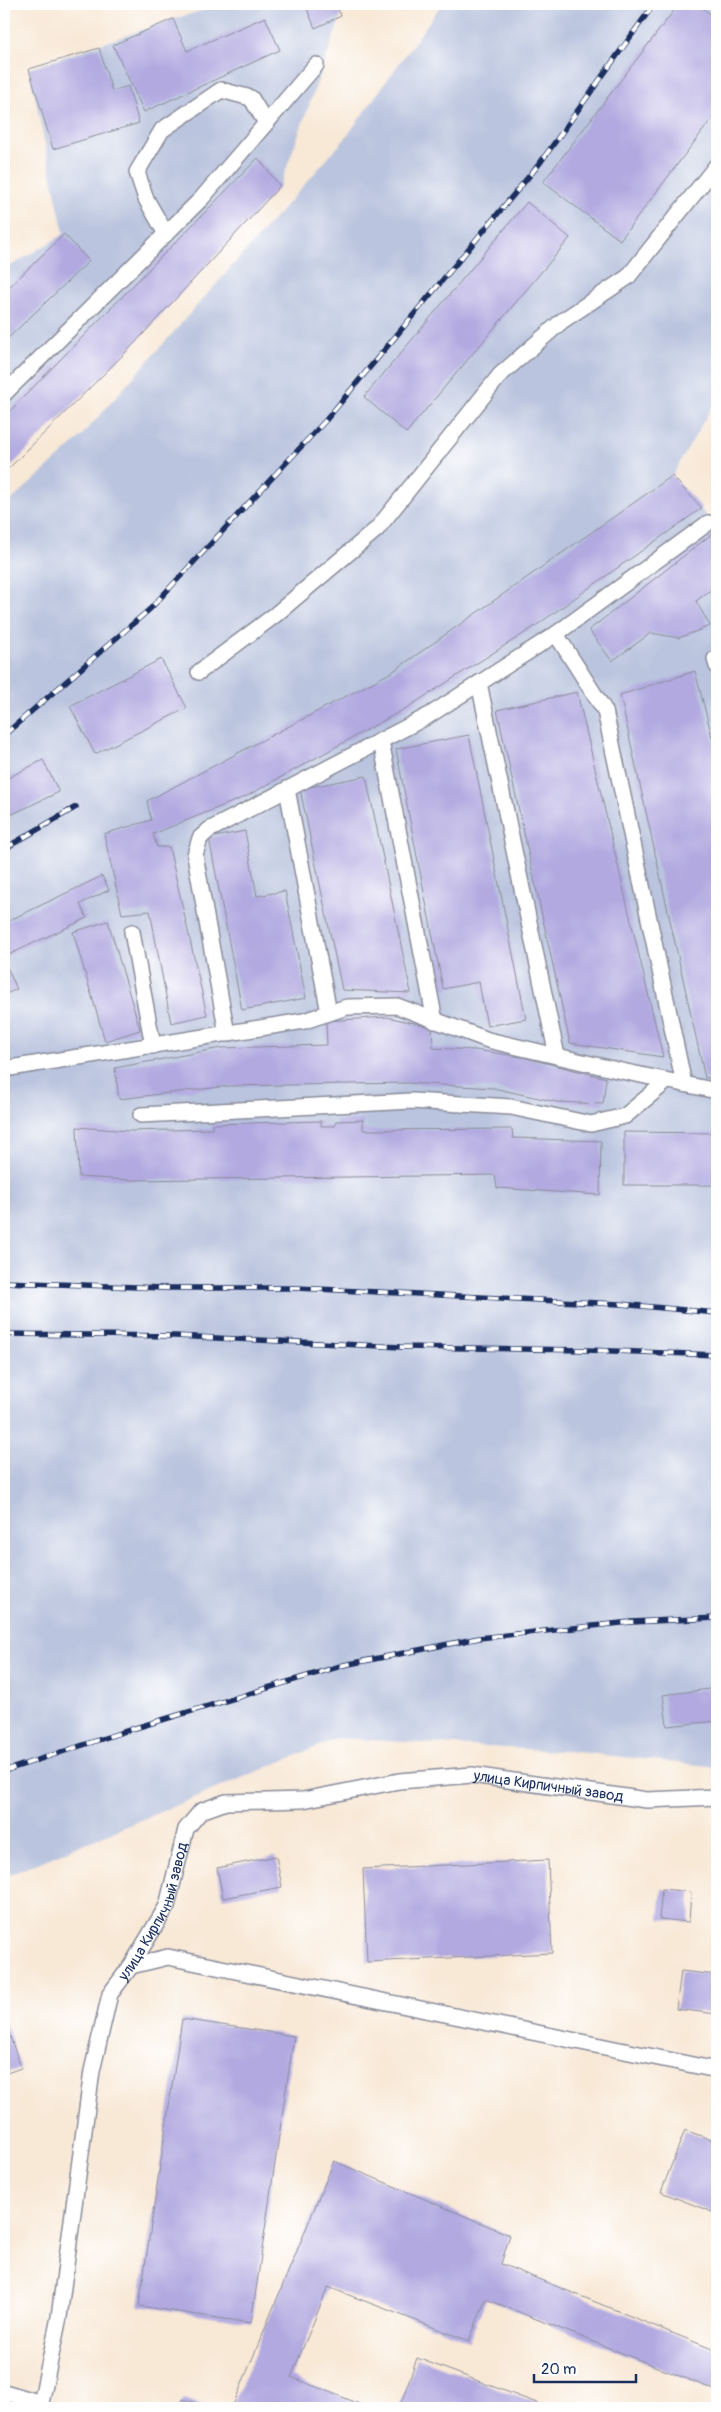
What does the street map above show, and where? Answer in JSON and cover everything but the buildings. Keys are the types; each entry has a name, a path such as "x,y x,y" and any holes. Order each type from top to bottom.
{"lane":[{"path":"4,394 202,198 316,65"},
{"path":"166,234 146,199 136,172 162,130 222,90 251,98 266,123"},
{"path":"199,672 275,614 377,528 500,375 562,320 628,277 717,166"},
{"path":"226,1034 195,855 200,838 209,830 428,716 556,634 708,523"},
{"path":"556,634 606,711 684,1084"},
{"path":"480,683 557,1056"},
{"path":"381,741 435,1021"},
{"path":"287,789 329,1013"},
{"path":"132,932 153,1046"},
{"path":"4,1068 304,1021 347,1008 397,1006 488,1040 717,1091"},
{"path":"141,1115 412,1102 511,1107 591,1124 625,1116 667,1081"},
{"name":"улица Кирпичный завод","path":"41,2405 59,2317 92,2071 110,1994 131,1966 167,1906 186,1829 201,1812 226,1802 303,1800 400,1781 472,1775 647,1800 717,1797"},
{"path":"131,1966 168,1957 717,2070"},
{"path":"4,2392 41,2405"}],"shaded area":[{"path":"226,4 336,4 341,16 280,186 132,346 4,473 4,270 64,234 29,69 173,19"},
{"path":"442,4 717,4 717,398 672,476 717,528 717,1767 577,1752 338,1738 4,1877 4,507 76,442 344,140"}],"railway":[{"path":"4,735 150,609 326,420 540,163 654,4"},
{"path":"4,849 76,807"},
{"path":"4,1282 163,1288 297,1288 620,1304 717,1313"},
{"path":"4,1334 175,1336 401,1347 587,1350 717,1355"},
{"path":"4,1771 132,1729 344,1665 479,1638 631,1622 717,1618"}]}
